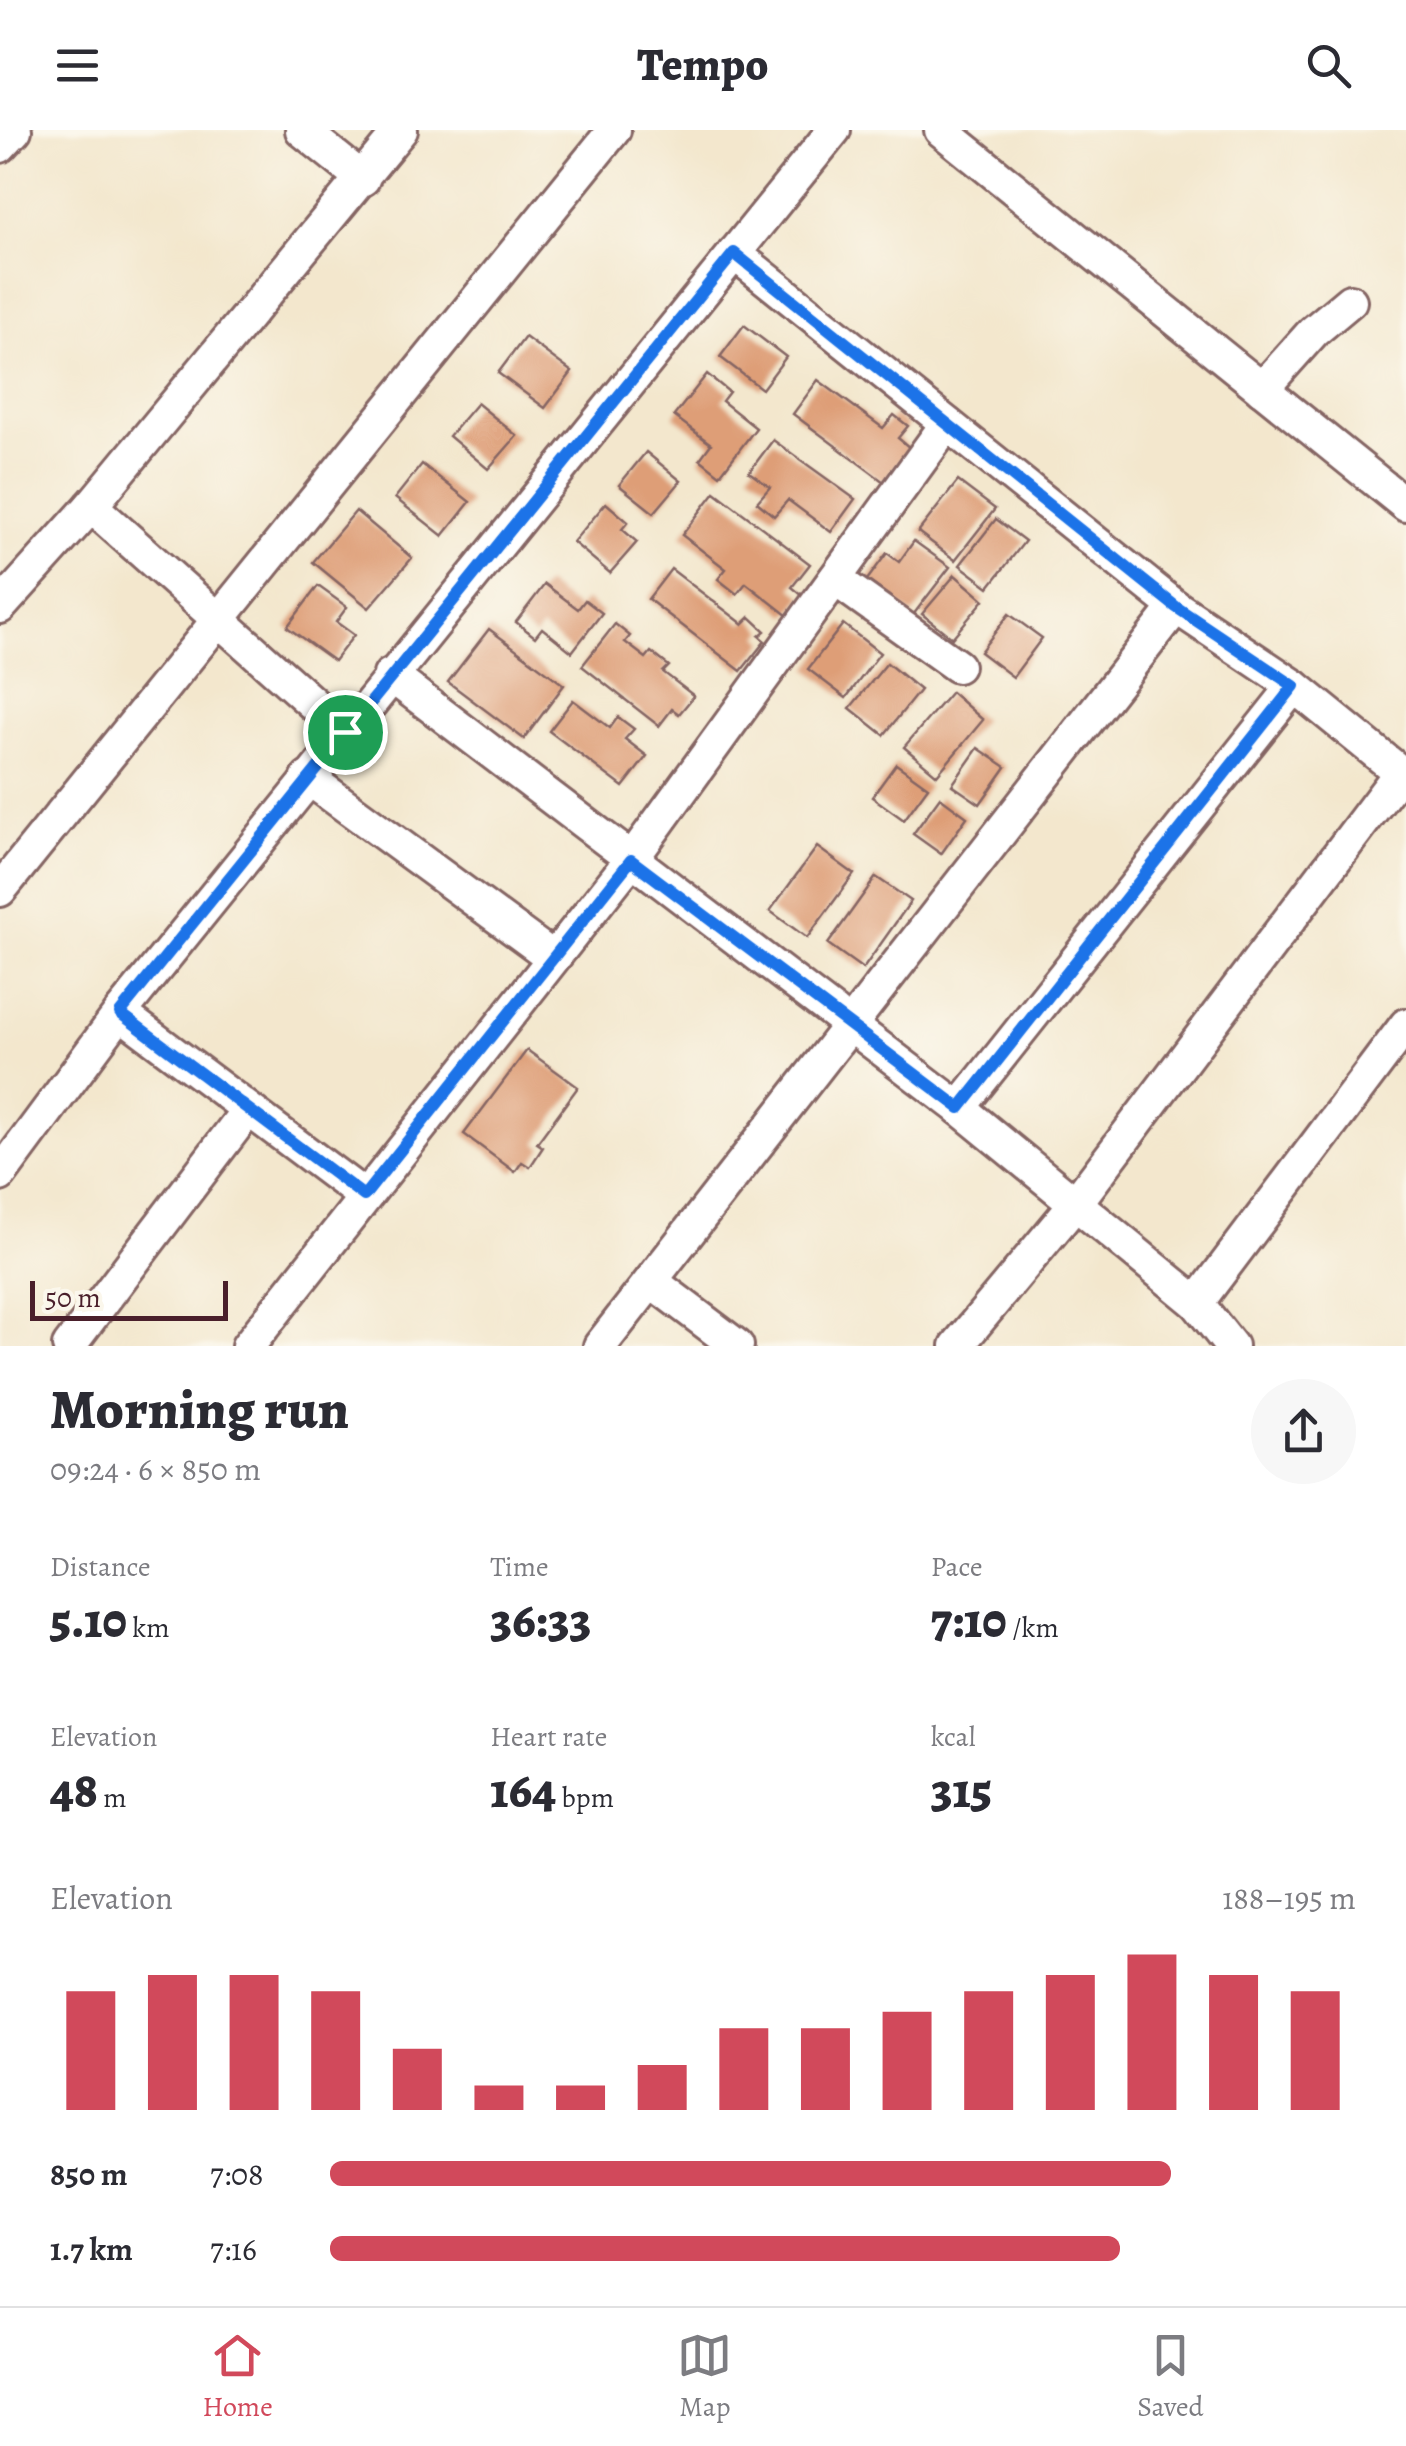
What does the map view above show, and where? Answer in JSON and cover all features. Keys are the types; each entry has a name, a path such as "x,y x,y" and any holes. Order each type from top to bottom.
{"street":[{"path":"0,146 15,130"},
{"path":"302,130 363,179"},
{"path":"0,606 91,506 401,130"},
{"path":"0,890 614,130"},
{"path":"0,1175 120,1013 834,130"},
{"path":"940,130 1406,506"},
{"path":"734,253 1176,607 1294,686 1403,775 1076,1204 956,1346"},
{"path":"1262,389 1313,332 1350,301"},
{"path":"248,1346 631,860 947,424"},
{"path":"91,506 345,732"},
{"path":"834,579 957,666"},
{"path":"600,1346 1176,607"},
{"path":"390,675 960,1108 1197,1303 1220,1326 1231,1346"},
{"path":"960,1108 1294,686"},
{"path":"308,778 552,957"},
{"path":"120,1013 364,1196"},
{"path":"1197,1303 1406,1025"},
{"path":"69,1346 248,1110"},
{"path":"651,1281 736,1346"}],"building":[{"path":"744,325 786,357 762,389 720,357"},
{"path":"525,337 572,372 545,408 498,373"},
{"path":"707,374 729,392 722,401 756,428 720,475 700,459 711,444 674,416"},
{"path":"818,380 883,428 894,415 908,426 898,438 910,448 884,482 793,414"},
{"path":"477,403 517,436 488,469 449,436"},
{"path":"773,440 855,499 831,532 788,500 774,516 757,502 770,487 749,472"},
{"path":"646,452 681,481 654,513 619,485"},
{"path":"422,464 470,502 443,536 395,498"},
{"path":"958,481 995,509 955,560 918,532"},
{"path":"715,492 810,564 792,587 803,596 788,616 746,583 737,594 718,579 726,569 682,535"},
{"path":"606,503 628,522 622,529 637,542 610,573 573,542"},
{"path":"356,511 412,558 369,608 313,562"},
{"path":"996,519 1025,541 989,587 960,565"},
{"path":"914,541 950,567 913,615 867,580 887,553 899,562"},
{"path":"671,569 743,624 750,617 765,631 759,636 765,641 741,671 648,599"},
{"path":"955,575 984,600 952,638 922,614"},
{"path":"545,584 578,609 585,600 602,613 572,652 542,628 535,637 516,622"},
{"path":"318,586 347,607 336,622 354,635 334,661 287,627"},
{"path":"1009,614 1042,638 1013,677 980,652"},
{"path":"615,624 630,636 625,642 646,658 651,652 669,666 663,672 694,696 679,714 672,709 659,726 582,666"},
{"path":"843,624 880,653 846,698 808,669"},
{"path":"489,629 564,685 524,739 448,682"},
{"path":"887,663 920,690 884,735 850,708"},
{"path":"951,692 983,720 937,775 904,747"},
{"path":"573,700 610,728 618,717 634,729 625,739 647,756 623,787 549,731"},
{"path":"978,748 1006,767 980,804 952,785"},
{"path":"896,764 928,787 904,820 872,797"},
{"path":"940,797 967,817 941,854 913,834"},
{"path":"817,847 854,874 807,938 770,911"},
{"path":"876,877 911,901 863,969 828,944"},
{"path":"527,1050 578,1087 537,1143 543,1147 530,1167 522,1162 515,1172 464,1134"}],"route":[{"path":"734,253 1176,607 1294,686 960,1108 631,860 364,1196 120,1013 345,732 734,253"}]}
